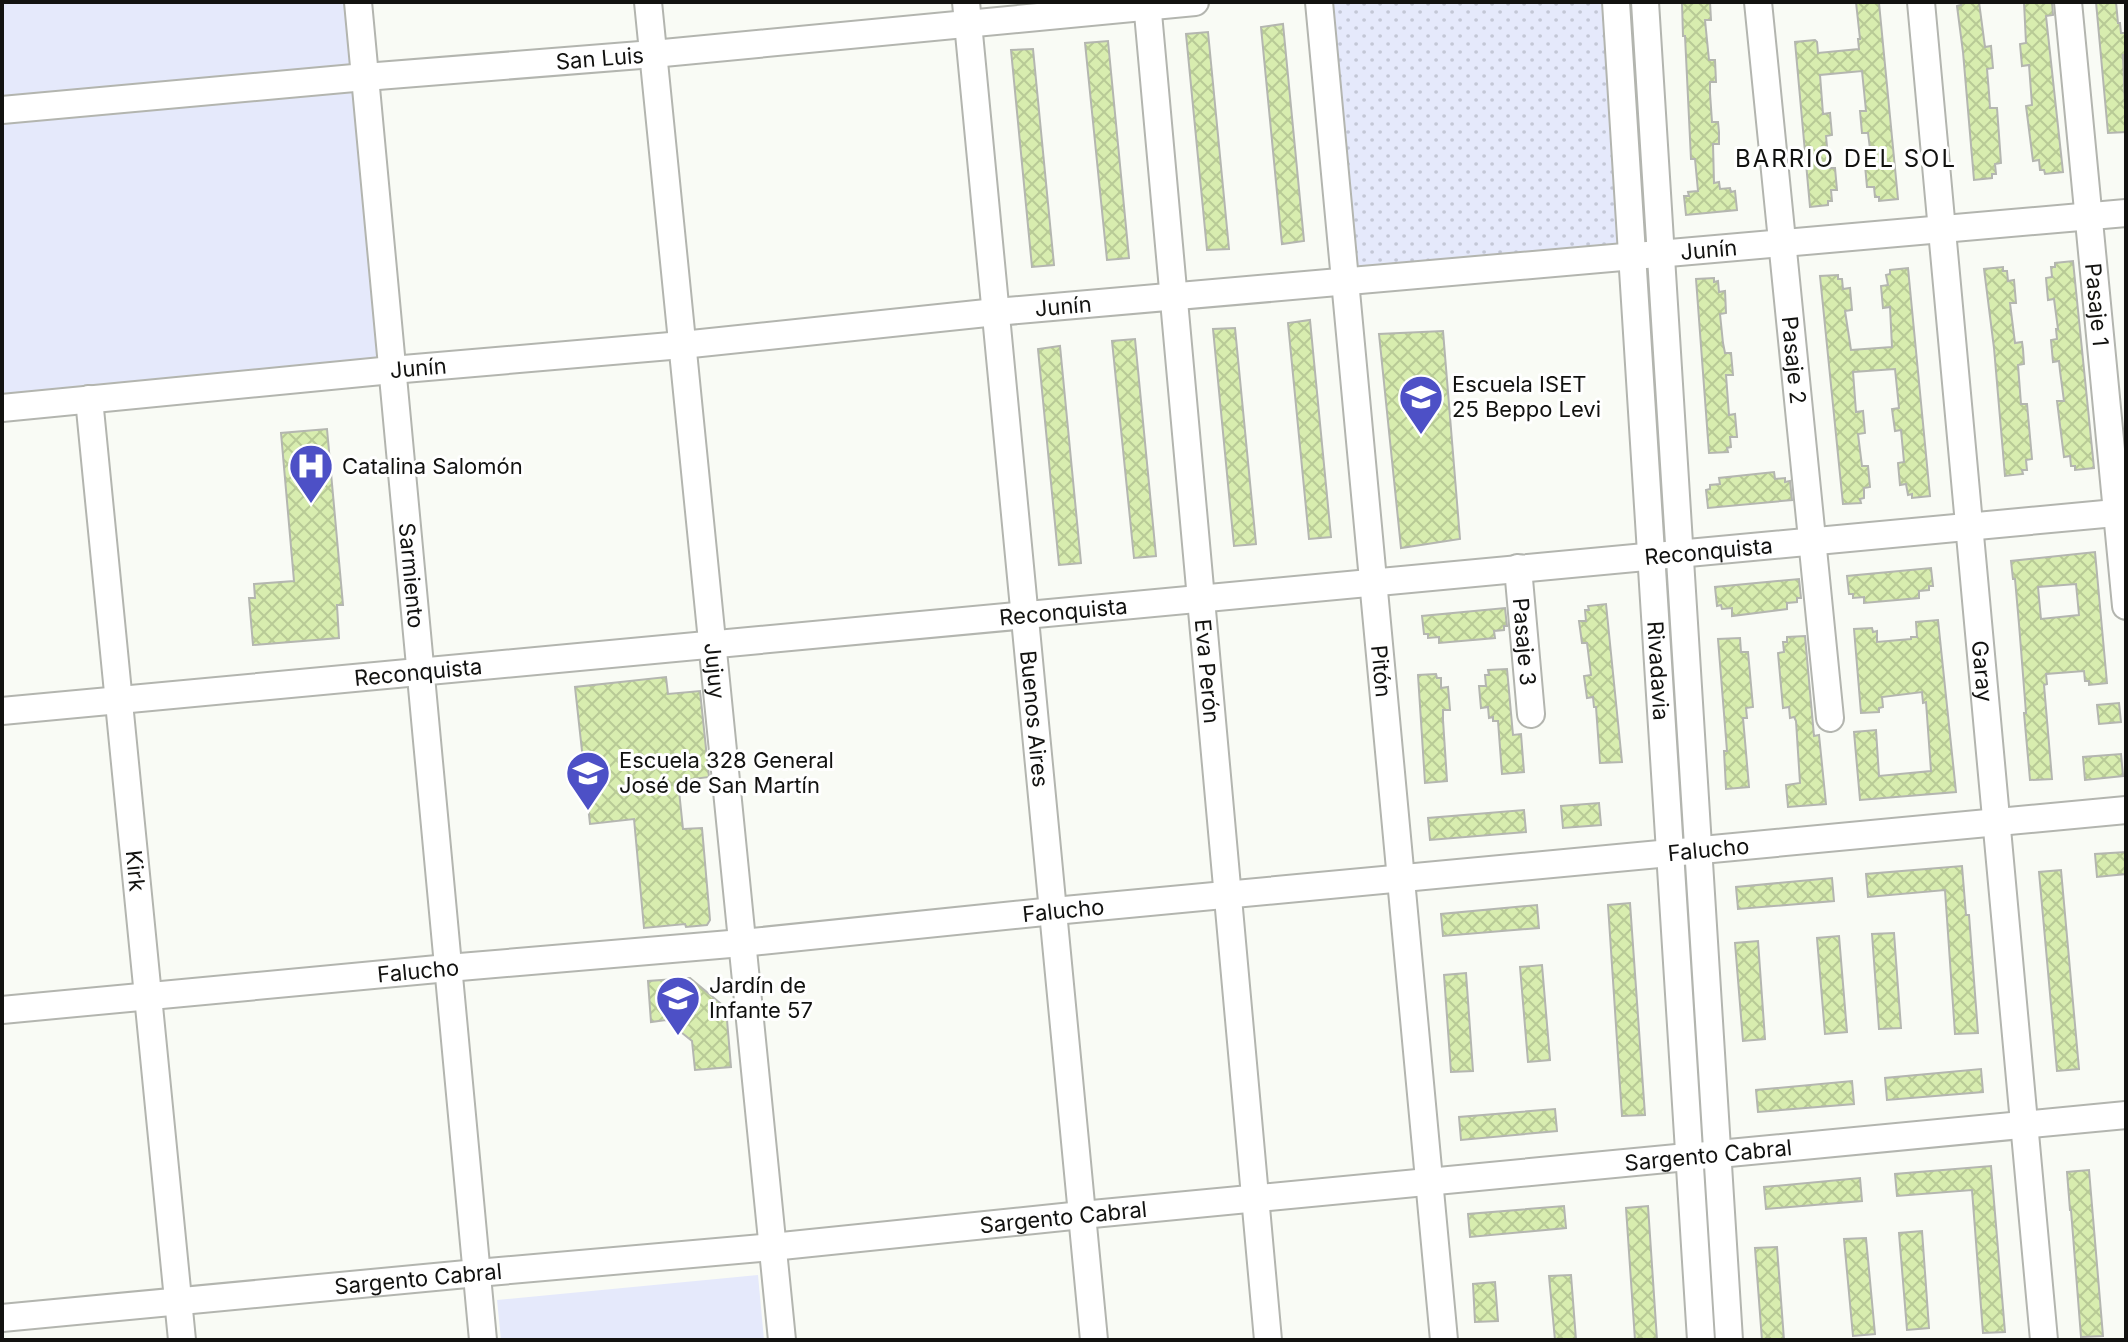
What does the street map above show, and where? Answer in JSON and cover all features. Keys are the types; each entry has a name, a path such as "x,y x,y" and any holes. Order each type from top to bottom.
{"street":[{"name":"Sarmiento","path":"358,2 483,1340"},
{"name":"Jujuy","path":"648,2 782,1340"},
{"name":"San Luis","path":"2,110 653,54 967,12 1195,2"},
{"name":"Pitón","path":"1319,2 1444,1340"},
{"name":"Rivadavia","path":"1616,2 1701,1340"},
{"name":"Rivadavia","path":"1645,2 1729,1340"},
{"name":"Pasaje 2","path":"1758,2 1830,718"},
{"name":"Garay","path":"1921,2 2044,1340"},
{"name":"Pasaje 1","path":"2068,2 2122,512 2126,606"},
{"name":"Eva Perón","path":"1147,4 1268,1340"},
{"name":"Buenos Aires","path":"967,12 1094,1340"},
{"name":"Junín","path":"2,408 682,345 996,312 2126,213"},
{"name":"Kirk","path":"89,399 182,1340"},
{"name":"Reconquista","path":"2,711 2122,512"},
{"name":"Pasaje 3","path":"1518,568 1531,714"},
{"name":"Falucho","path":"2,1010 742,943 2126,810"},
{"name":"Sargento Cabral","path":"2,1318 772,1247 2126,1115"}],"shaded area":[{"path":"2,2 358,2 392,370 2,408"},
{"path":"1319,2 1645,2 1729,1340 1701,1340 1633,257 1346,281"},
{"path":"758,1275 764,1340 501,1340 497,1300"}],"building":[{"path":"1682,2 1710,2 1711,20 1705,20 1709,60 1715,60 1716,82 1710,82 1712,122 1718,122 1719,132 1719,144 1713,144 1714,183 1719,182 1720,189 1735,191 1737,210 1686,215 1684,196 1689,196 1688,192 1698,191 1695,159 1691,159"},
{"path":"1856,2 1879,3 1898,199 1879,201 1879,197 1875,197 1874,187 1867,187 1865,165 1872,165 1868,133 1862,133 1860,111 1866,111 1862,71 1820,75 1823,114 1830,113 1832,135 1826,136 1829,168 1835,168 1837,190 1831,190 1832,201 1828,201 1828,205 1810,207 1795,42 1815,40 1818,53 1859,49"},
{"path":"1961,2 1979,2 1985,47 1991,46 1993,68 1987,69 1990,108 1997,108 2001,163 1995,164 1996,174 1992,174 1992,178 1974,180 1957,6"},
{"path":"2024,2 2052,2 2053,15 2046,16 2063,172 2045,174 2044,170 2040,170 2039,160 2033,161 2026,106 2032,105 2029,65 2022,66 2020,44 2026,43"},
{"path":"2096,2 2116,2 2121,33 2126,33 2126,55 2123,55 2126,132 2108,133"},
{"path":"1283,24 1304,241 1282,244 1261,27"},
{"path":"1208,32 1229,249 1207,250 1186,34"},
{"path":"1108,41 1129,258 1107,260 1085,43"},
{"path":"1033,49 1054,265 1032,267 1011,50"},
{"path":"2073,261 2094,468 2075,470 2075,466 2071,466 2070,456 2064,457 2057,401 2064,401 2059,361 2053,362 2051,340 2057,339 2058,329 2054,299 2048,300 2046,278 2052,277 2051,267 2055,267 2055,263"},
{"path":"2003,267 2003,271 2007,271 2008,281 2014,280 2016,303 2010,303 2015,343 2022,342 2023,349 2024,364 2018,365 2021,404 2027,404 2032,459 2026,460 2027,470 2022,470 2023,474 2005,476 1984,269"},
{"path":"1908,268 1930,496 1912,498 1912,494 1908,495 1906,484 1900,485 1898,463 1904,462 1901,430 1895,431 1892,409 1899,408 1895,369 1853,372 1856,412 1863,411 1865,433 1858,434 1862,466 1868,466 1870,487 1864,488 1861,503 1843,504 1820,276 1838,275 1838,279 1842,279 1843,289 1850,288 1852,310 1845,311 1851,350 1892,347 1890,307 1883,308 1881,286 1888,285 1886,275 1890,274 1890,270"},
{"path":"1714,278 1714,282 1718,281 1719,292 1725,291 1726,313 1720,314 1725,353 1731,353 1733,375 1726,375 1729,415 1735,414 1737,437 1730,437 1728,452 1709,453 1696,279"},
{"path":"1310,320 1331,537 1309,539 1288,323"},
{"path":"1235,328 1256,544 1234,546 1213,329"},
{"name":"Escuela ISET 25 Beppo Levi","path":"1443,331 1460,539 1401,548 1379,334"},
{"path":"1135,339 1156,556 1134,558 1112,341"},
{"path":"1060,346 1081,563 1059,565 1038,349"},
{"path":"327,429 343,605 337,605 339,638 253,645 249,598 255,598 254,584 294,581 281,433"},
{"path":"1774,472 1775,479 1790,481 1792,500 1708,508 1706,490 1710,489 1710,485 1720,484 1719,478"},
{"path":"2095,552 2107,683 2089,685 2089,681 2085,681 2084,671 2046,674 2047,684 2044,685 2052,779 2030,780 2019,624 2011,561","holes":["2076,584 2079,615 2041,619 2038,587"]},
{"path":"1931,568 1933,586 1929,586 1929,590 1919,591 1919,598 1864,603 1864,597 1853,598 1853,594 1849,594 1847,576"},
{"path":"1799,579 1801,598 1797,598 1797,602 1787,603 1787,609 1732,616 1732,608 1717,606 1715,587"},
{"path":"1606,604 1622,762 1600,763 1596,707 1593,697 1587,698 1584,676 1591,675 1587,643 1582,643 1579,621 1586,621 1585,610 1589,610 1588,606"},
{"path":"1505,608 1507,626 1504,630 1494,631 1495,638 1439,643 1439,637 1428,638 1428,634 1424,634 1422,616"},
{"path":"1938,620 1956,792 1860,800 1854,732 1876,730 1879,776 1931,771 1926,702 1923,703 1922,692 1882,697 1883,707 1879,708 1879,712 1861,713 1854,629 1872,628 1873,632 1877,631 1877,642 1911,639 1917,637 1916,622"},
{"path":"1805,636 1814,736 1819,735 1826,804 1788,807 1786,785 1800,783 1796,721 1794,717 1790,718 1789,707 1783,708 1778,653 1784,652 1783,642 1787,642 1787,637"},
{"path":"1740,638 1741,652 1748,652 1753,707 1746,708 1747,718 1743,718 1749,787 1726,789 1724,751 1727,751 1718,639"},
{"path":"1507,669 1513,735 1521,734 1524,772 1502,774 1498,721 1489,718 1488,707 1481,708 1479,686 1486,686 1488,670"},
{"path":"1436,674 1437,678 1441,678 1441,688 1448,687 1450,710 1443,710 1447,781 1425,783 1418,675"},
{"path":"666,677 668,694 700,691 709,777 678,781 683,829 702,828 710,920 707,925 644,928 634,819 590,824 575,687"},
{"path":"2119,703 2121,722 2099,724 2097,705"},
{"path":"2121,754 2123,776 2085,780 2083,757"},
{"path":"1599,803 1601,825 1563,828 1561,806"},
{"path":"1524,810 1526,832 1430,840 1428,818"},
{"path":"2126,852 2126,874 2097,877 2095,854"},
{"path":"1962,866 1978,1033 1955,1034 1945,890 1868,897 1866,874"},
{"path":"2061,870 2079,1069 2057,1071 2039,872"},
{"path":"1832,878 1834,901 1738,909 1736,887"},
{"path":"1630,903 1645,1115 1622,1116 1608,905"},
{"path":"1537,905 1539,928 1443,936 1441,914"},
{"path":"1894,933 1901,1028 1879,1029 1872,934"},
{"path":"1839,936 1847,1032 1825,1034 1817,938"},
{"path":"1758,941 1765,1039 1743,1041 1735,943"},
{"path":"1542,965 1550,1060 1528,1062 1520,967"},
{"path":"1466,973 1473,1071 1451,1072 1444,975"},
{"path":"690,978 726,1008 731,1067 695,1070 692,1041 666,1020 651,1022 648,981"},
{"path":"1981,1069 1983,1092 1887,1100 1885,1078"},
{"path":"1852,1081 1854,1104 1758,1112 1756,1090"},
{"path":"1555,1109 1557,1131 1461,1140 1459,1117"},
{"path":"1991,1166 2005,1332 1983,1333 1972,1190 1897,1196 1895,1174"},
{"path":"2089,1170 2103,1336 2081,1337 2067,1172"},
{"path":"1860,1178 1862,1201 1766,1209 1764,1187"},
{"path":"1564,1206 1566,1228 1470,1237 1468,1214"},
{"path":"1648,1206 1657,1340 1635,1340 1626,1208"},
{"path":"1922,1231 1929,1328 1907,1330 1899,1233"},
{"path":"1866,1238 1875,1334 1853,1336 1844,1239"},
{"path":"1777,1247 1784,1340 1762,1340 1755,1248"},
{"path":"1571,1275 1576,1340 1555,1340 1549,1276"},
{"path":"1495,1282 1498,1321 1475,1322 1473,1284"}],"place":[{"name":"Escuela ISET 25 Beppo Levi","path":"1421,436"},
{"name":"Catalina Salomón","path":"311,505"},
{"name":"Escuela 328 General José de San Martín","path":"588,812"},
{"name":"Jardín de Infante 57","path":"678,1037"}],"district":[{"name":"BARRIO DEL SOL","path":"1846,159"}]}
